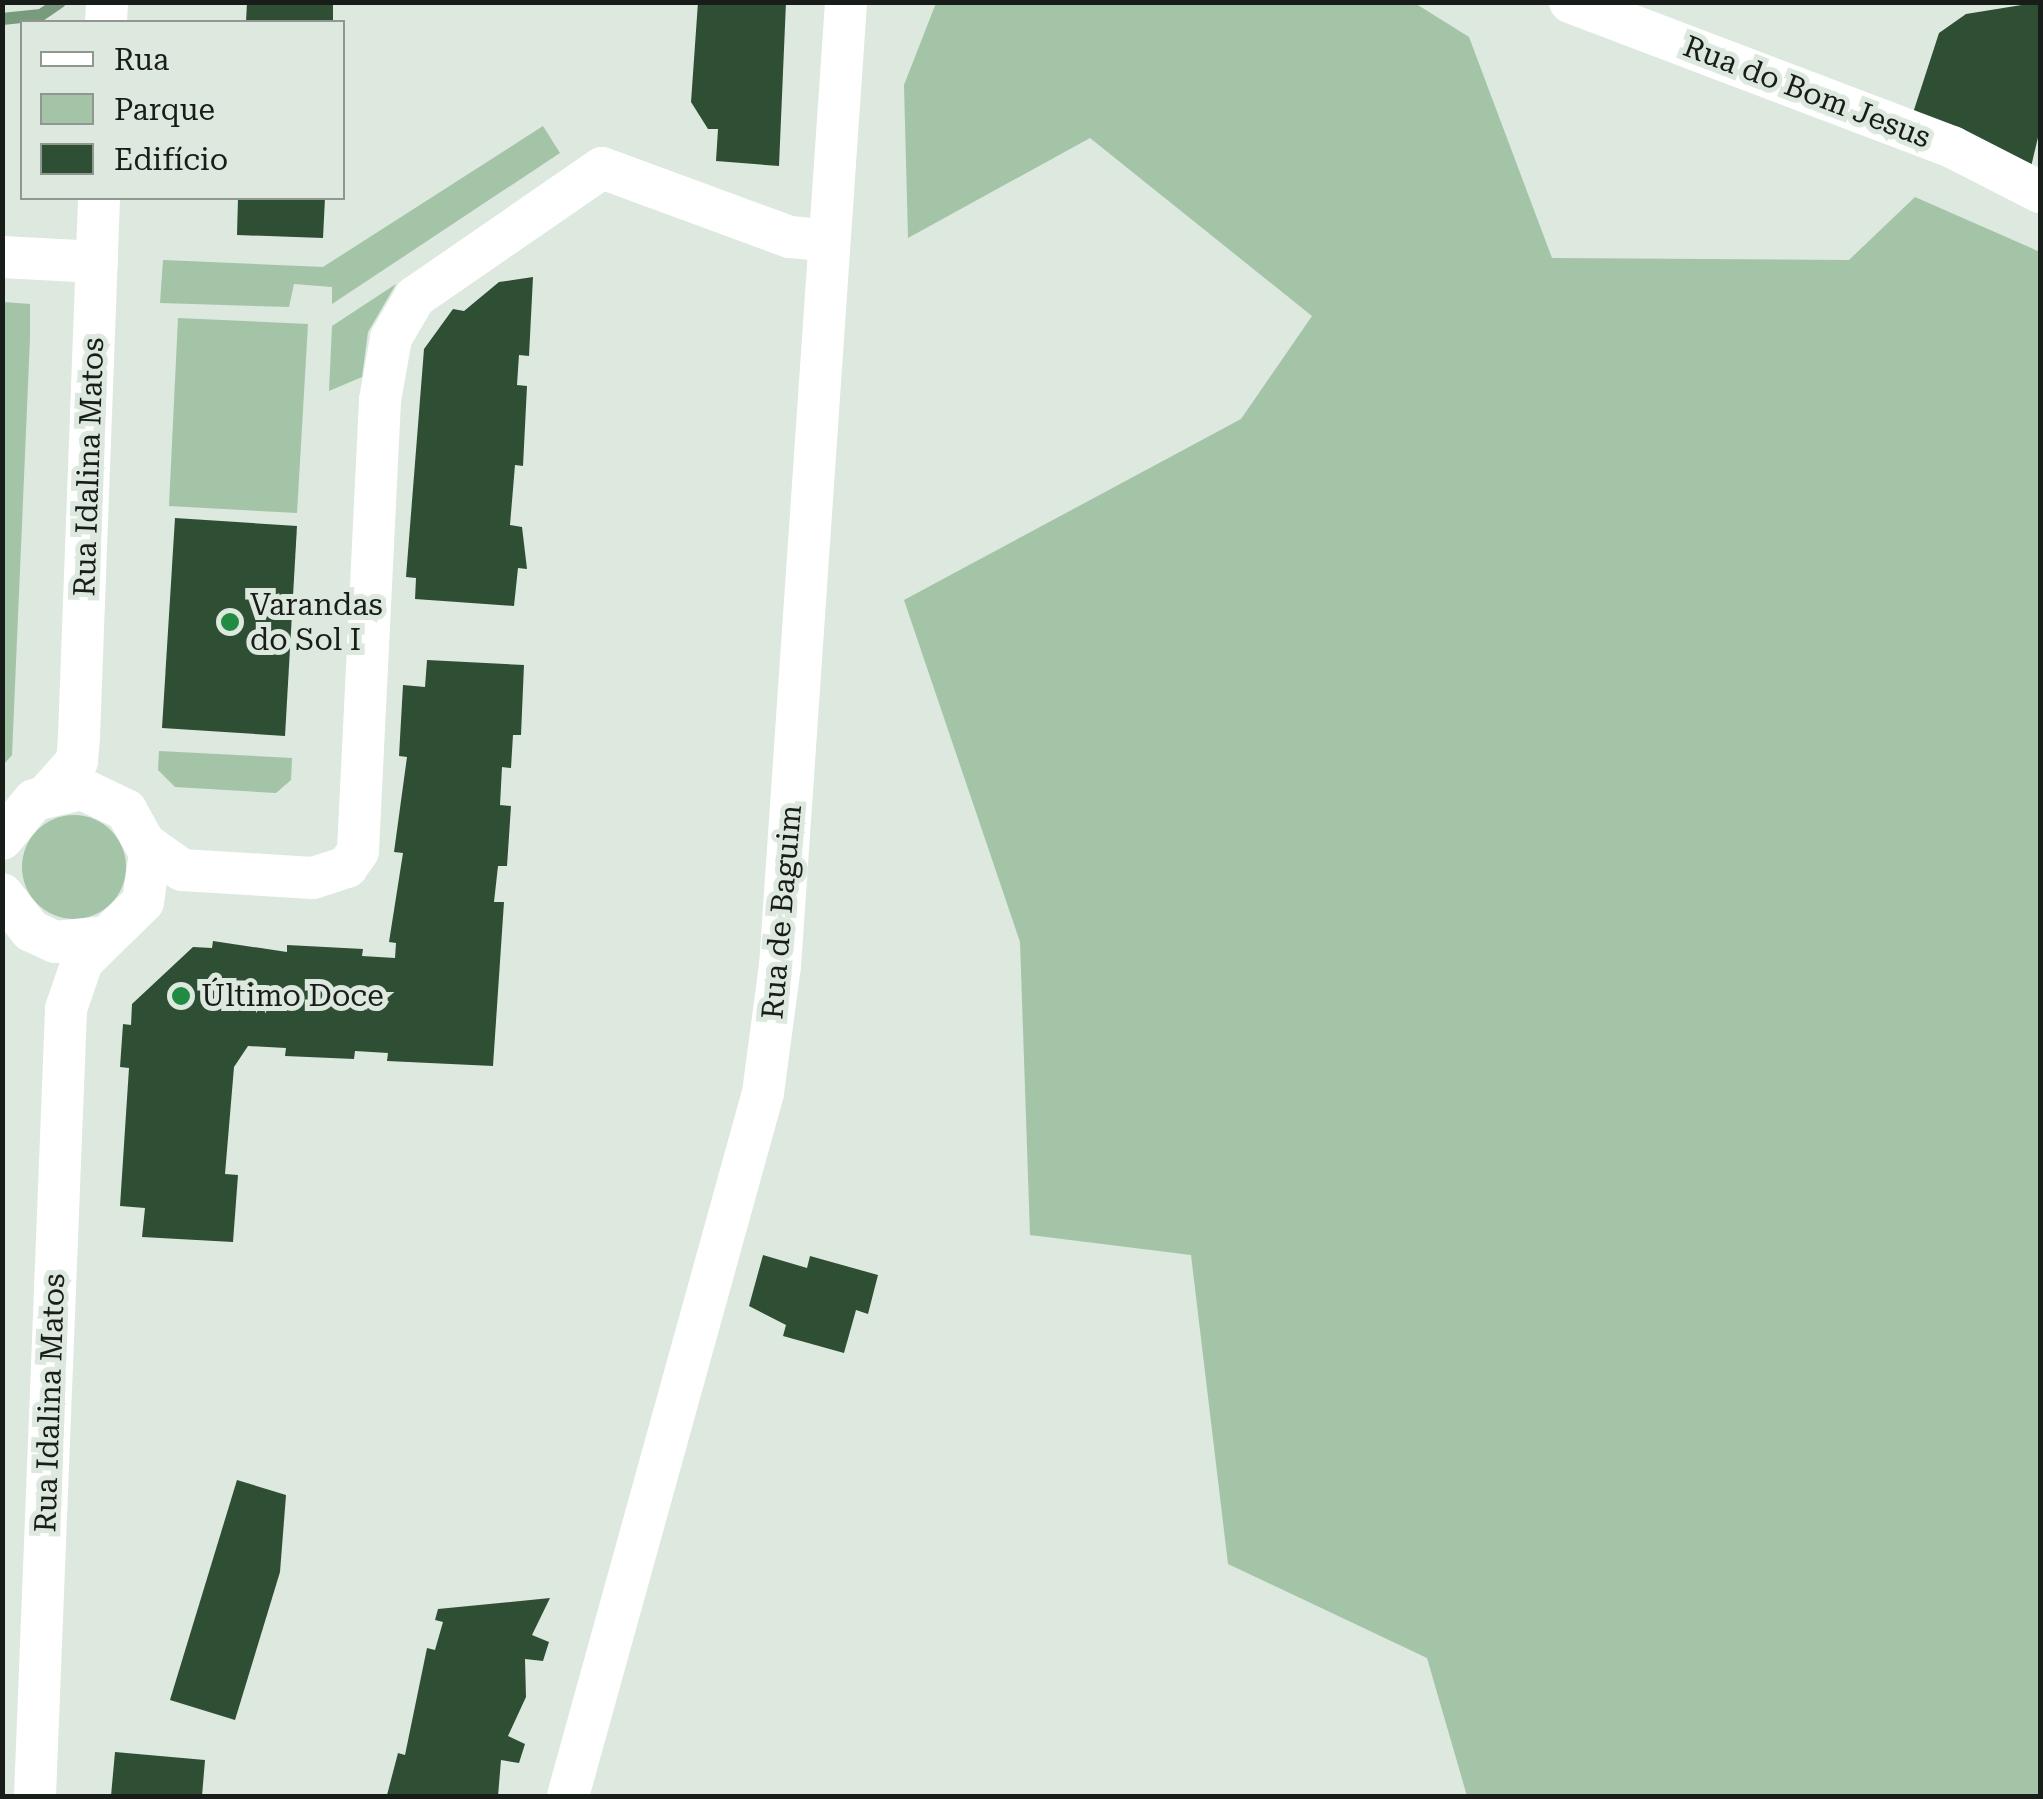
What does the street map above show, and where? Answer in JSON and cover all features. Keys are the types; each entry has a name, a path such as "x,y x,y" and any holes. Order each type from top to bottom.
{"street":[{"name":"Rua de Baguim","path":"568,1796 763,1093 780,966 825,240 846,2"},
{"name":"Rua do Bom Jesus","path":"1570,2 1952,148 2040,192"},
{"path":"148,846 162,862 196,872 330,877 358,851 380,400 391,338 400,314 435,281 591,172 614,169 790,237 825,240"},
{"name":"Rua Idalina Matos","path":"16,818 77,761 100,200"},
{"path":"2,257 97,262"},
{"name":"Rua Idalina Matos","path":"79,737 88,778 148,846"},
{"path":"16,818 82,790 108,798"},
{"path":"144,896 148,846"},
{"name":"Rua Idalina Matos","path":"66,1009 82,962 144,896 168,876 196,872"},
{"path":"12,911 56,942 106,937"},
{"name":"Rua Idalina Matos","path":"12,911 56,962 66,1009 35,1796"}],"green space":[{"path":"1413,2 1469,37 1552,258 1849,260 1915,197 2040,252 2040,1796 1467,1796 1427,1658 1228,1564 1191,1255 1030,1235 1020,942 904,600 1241,419 1312,316 1090,138 908,238 904,85 936,3"},
{"path":"543,126 560,153 332,304 332,287 294,284 289,307 160,303 163,260 323,267"},
{"path":"396,284 368,332 362,377 329,391 332,326"},
{"path":"3,302 30,304 30,338 12,755 3,765"},
{"path":"178,318 308,324 297,513 169,506"},
{"path":"159,751 292,758 291,780 276,793 175,787 158,770"},
{"path":"74,815 94,819 111,830 122,847 126,867 122,887 111,904 94,915 74,919 54,915 37,904 26,887 22,867 26,847 37,830 54,819"}],"building":[{"path":"247,2 333,2 333,20 246,20"},
{"path":"698,2 786,2 779,166 716,161 718,129 708,129 691,102"},
{"path":"2040,2 2040,129 2030,171 1912,116 1939,33 1966,14"},
{"path":"238,200 325,200 323,238 237,235"},
{"path":"533,277 529,356 519,355 517,385 527,386 523,466 515,465 510,525 522,527 527,569 518,568 514,606 415,599 416,578 406,577 424,349 453,309 464,311 499,282"},
{"name":"Varandas do Sol I","path":"175,518 297,526 285,736 162,728"},
{"path":"427,660 524,665 521,735 513,735 511,768 502,767 500,805 511,806 507,866 498,866 494,902 504,902 493,1066 387,1061 388,1053 355,1051 354,1059 285,1056 286,1048 248,1046 234,1067 225,1174 238,1175 233,1242 142,1237 145,1208 120,1206 129,1068 120,1067 123,1024 131,1025 132,1004 193,947 212,948 213,941 287,952 287,945 363,949 362,956 395,958 396,943 389,942 403,853 394,852 407,757 399,756 403,685 425,687"},
{"path":"763,1255 807,1268 810,1256 878,1275 868,1314 856,1310 844,1353 783,1336 786,1325 749,1306"},
{"path":"237,1480 286,1495 280,1572 235,1720 170,1700"},
{"path":"550,1598 532,1635 549,1642 543,1661 525,1659 526,1697 508,1736 525,1744 519,1763 501,1760 498,1796 387,1795 398,1753 405,1755 427,1648 435,1650 443,1622 435,1620 438,1609"},
{"path":"115,1752 205,1760 202,1796 111,1796"}],"waterway":[{"path":"2,19 41,15 60,2"}],"place":[{"name":"Varandas do Sol I","path":"230,622"},
{"name":"Último Doce","path":"181,996"}]}
